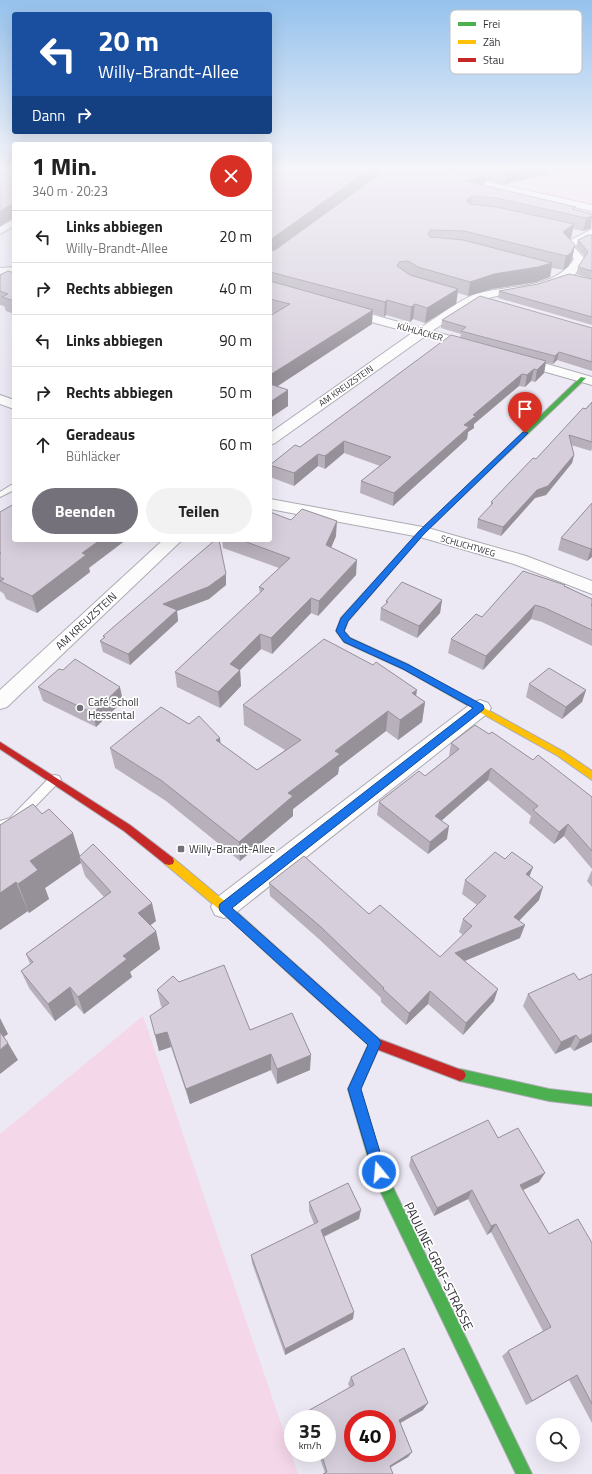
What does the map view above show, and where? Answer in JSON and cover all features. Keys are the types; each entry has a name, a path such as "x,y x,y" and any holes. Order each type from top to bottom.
{"street":[{"path":"474,300 490,294 529,288 549,283 565,276 577,267 580,259 567,246 586,237"},
{"path":"0,271 12,270"},
{"path":"550,272 579,280"},
{"path":"456,298 501,304"},
{"name":"AM KREUZSTEIN","path":"272,439 422,332 474,300"},
{"name":"KÜHLÄCKER","path":"327,306 483,350"},
{"path":"506,356 587,380"},
{"path":"587,380 422,532 344,620 340,631 347,640 406,667 480,708 561,754 592,776"},
{"name":"SCHLICHTWEG","path":"272,504 422,532 520,560 592,588"},
{"name":"AM KREUZSTEIN","path":"0,702 171,542"},
{"path":"224,907 480,708"},
{"path":"0,745 127,828 224,907 375,1043 463,1076 549,1096 592,1100"},
{"name":"PAULINE-GRAF-STRASSE","path":"375,1043 354,1089 379,1172 524,1474"}],"lane":[{"path":"0,495 12,488"},
{"path":"0,826 14,821 55,780"}],"shaded area":[{"path":"143,1016 284,1433 284,1462 294,1462 298,1474 0,1474 0,1134"}],"building":[{"path":"293,237 430,237 463,240 552,263 538,267 494,274 470,282 418,267 408,261 399,262 397,266 410,275 458,289 427,308 415,304 411,307 387,300 385,302 272,273 272,251"},
{"path":"488,237 567,237 575,245 571,253 566,256"},
{"path":"584,237 592,237 592,271 578,267 588,252 578,240"},
{"path":"8,271 12,272 12,300 2,297 8,294 0,291 0,275"},
{"path":"569,274 592,279 592,317 499,291 538,284"},
{"path":"272,282 373,310 272,374 272,315 290,304 272,300"},
{"path":"480,296 592,328 592,362 559,352 555,356 461,331 466,327 442,320"},
{"path":"451,335 546,361 537,370 534,369 527,375 522,374 473,415 476,416 464,425 469,427 394,493 361,481 391,457 344,441 325,456 318,454 294,473 272,466 272,463 295,445 300,447"},
{"path":"272,385 288,390 272,401"},
{"path":"592,402 592,442 569,435 574,455 548,486 537,490 503,527 478,519 493,503 491,502 533,458 536,459 583,408 586,409"},
{"path":"592,503 592,548 591,549 561,538"},
{"path":"12,505 12,542 97,542 82,553 86,555 32,596 0,581 4,579 0,577 0,512"},
{"path":"302,509 337,521 326,545 357,560 319,601 311,598 271,638 260,634 230,664 240,670 218,692 175,672 264,589 259,587 290,558 246,542 272,542 272,513 291,520"},
{"path":"213,542 219,542 226,574 208,587 163,604 177,610 128,654 100,641 105,637 103,636"},
{"path":"523,571 565,585 564,586 592,599 592,630 545,608 535,605 486,656 451,639 476,614 482,617"},
{"path":"402,582 442,600 419,626 381,608 388,602 386,601"},
{"path":"324,639 373,665 376,662 417,690 412,693 425,702 400,720 388,711 335,751 340,754 288,793 293,796 239,842 162,781 110,748 161,707 189,724 199,716 220,738 216,740 257,770 301,740 243,705"},
{"path":"75,659 120,687 93,713 38,687 59,669 63,670"},
{"path":"549,668 586,690 566,707 529,684"},
{"path":"475,725 489,734 492,732 533,760 538,755 592,797 592,851 568,824 559,832 533,810 538,806 491,768 435,816 449,826 430,842 379,802 419,771 425,776 459,749 451,743"},
{"path":"33,804 42,814 49,809 73,833 30,861 38,870 18,884 16,882 0,893 0,825"},
{"path":"93,844 152,903 138,913 156,931 123,956 127,959 78,997 70,987 48,1004 21,971 33,962 26,954 111,892 79,857"},
{"path":"495,852 505,859 512,852 533,867 526,874 543,887 514,917 525,925 455,953 498,989 466,1023 430,991 409,1013 321,927 269,883 304,856 369,914 380,905 440,957 472,926 463,919 486,896 465,880"},
{"path":"224,965 250,1030 292,1013 311,1055 277,1069 271,1054 186,1089 167,1032 155,1035 150,1016 169,1003 157,990 173,976 179,982"},
{"path":"574,973 579,980 592,974 592,1034 580,1040 576,1035 561,1042 528,994"},
{"path":"0,1032 8,1043 0,1050"},
{"path":"488,1120 498,1138 518,1128 545,1173 520,1185 549,1234 578,1219 592,1243 592,1404 577,1375 532,1401 508,1351 551,1327 496,1224 491,1226 472,1190 437,1208 411,1157"},
{"path":"348,1183 361,1210 321,1230 354,1312 285,1349 251,1255 318,1222 309,1202"},
{"path":"404,1348 428,1403 399,1420 412,1452 390,1466 393,1474 323,1474 327,1472 324,1462 336,1462 336,1410 310,1410 354,1385 351,1377"}],"traffic: fast":[{"path":"477,707 406,667 347,640 340,631 344,620 422,532 583,378"},
{"path":"375,1043 354,1089 379,1173 524,1474"},
{"path":"460,1075 549,1095 592,1100"}],"traffic: slow":[{"path":"477,707 561,754 592,776"},
{"path":"169,861 224,907 301,977"}],"traffic: jam":[{"path":"0,745 127,828 169,861"},
{"path":"301,977 375,1043 460,1075"}],"place":[{"name":"Café Scholl Hessental","path":"80,708"},
{"name":"Willy-Brandt-Allee","path":"181,849"}],"route":[{"path":"379,1172 354,1089 375,1043 224,907 480,708 406,667 347,640 340,631 344,620 422,532 525,433"}]}
